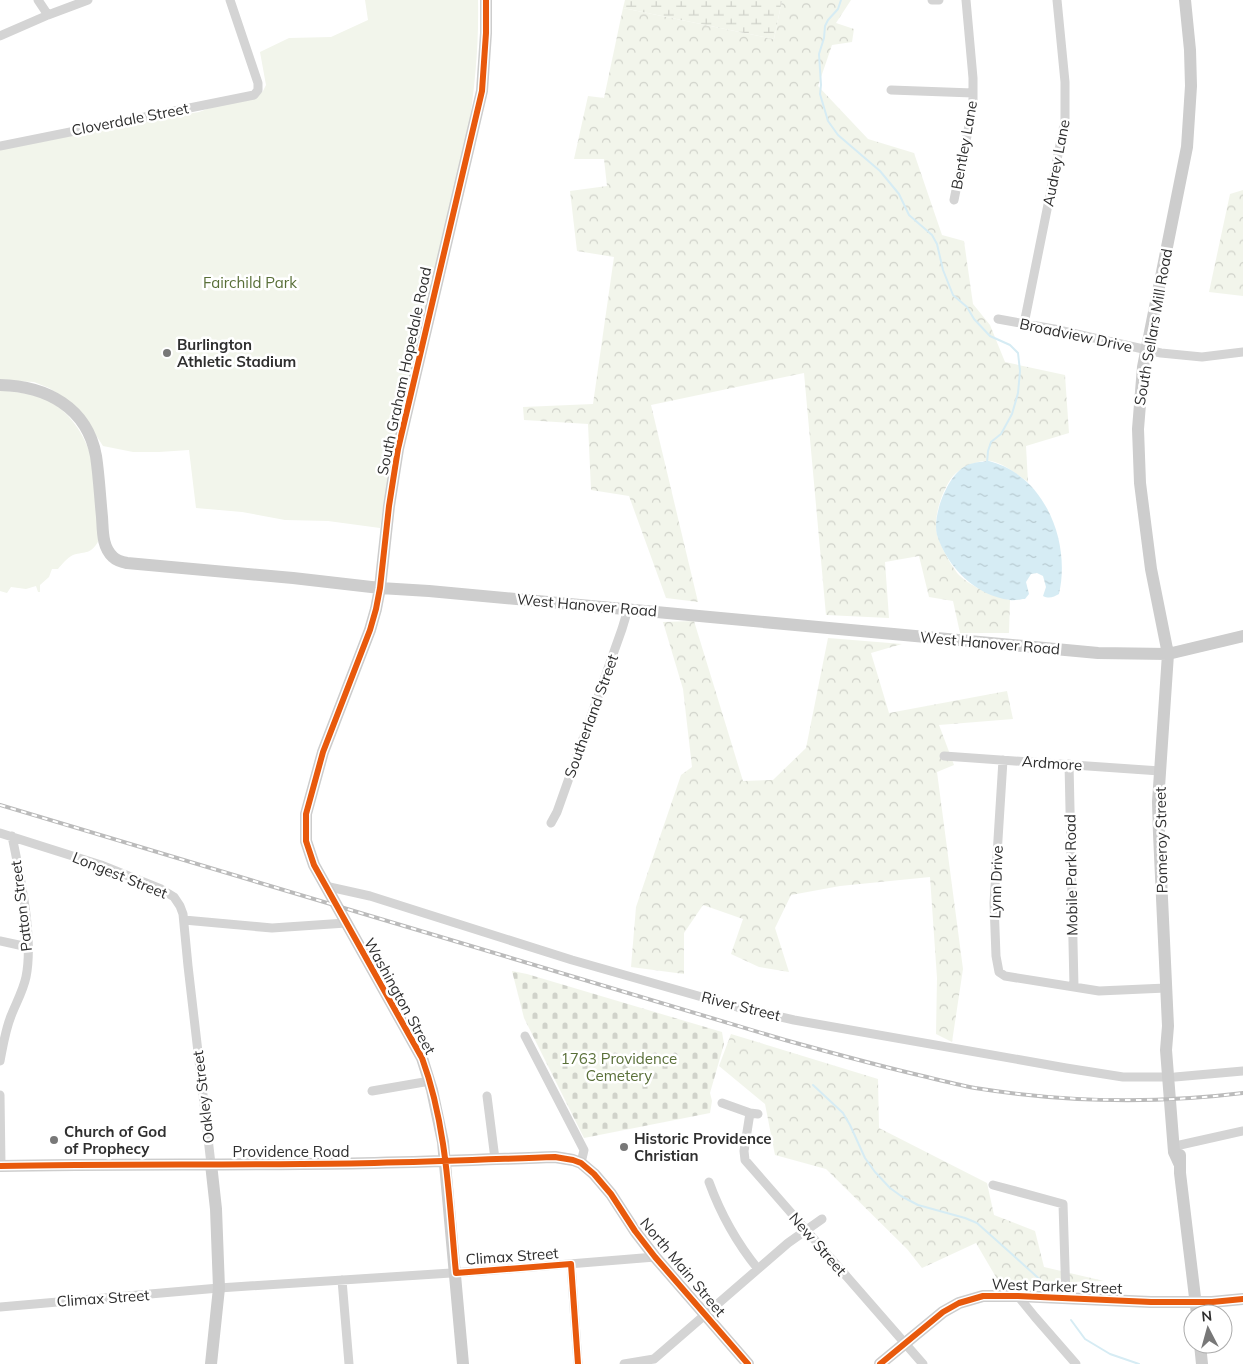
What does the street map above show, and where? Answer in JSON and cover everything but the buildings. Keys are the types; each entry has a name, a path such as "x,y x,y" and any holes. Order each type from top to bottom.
{"street":[{"path":"38,0 48,15"},
{"path":"0,36 88,0"},
{"name":"Cloverdale Street","path":"0,146 251,96 258,90 258,83 230,0"},
{"name":"South Graham Hopedale Road","path":"325,886 307,849 304,829 306,814 323,752 370,630 380,588 389,506 398,449 482,91 486,0"},
{"path":"932,0 940,0"},
{"name":"Bentley Lane","path":"954,200 970,123 973,93 966,0"},
{"name":"Audrey Lane","path":"1024,324 1066,120 1065,82 1057,0"},
{"name":"South Sellars Mill Road","path":"1168,654 1145,529 1138,459 1140,389 1187,146 1191,86 1190,50 1185,0"},
{"path":"891,90 973,93"},
{"name":"Broadview Drive","path":"998,319 1147,350 1189,356 1243,352"},
{"name":"West Hanover Road","path":"0,384 16,385 38,390 60,401 71,410 85,428 96,455 104,538 110,553 117,560 127,563 380,588 1098,653 1168,654 1243,636"},
{"name":"Southerland Street","path":"552,823 628,609"},
{"name":"Pomeroy Street","path":"1168,654 1160,771 1159,834 1168,1026 1172,1050 1171,1077 1174,1152 1179,1163"},
{"name":"Ardmore","path":"944,756 1160,771"},
{"name":"Lynn Drive","path":"1002,760 994,884 997,967 999,972 1005,976 1099,991 1166,988"},
{"name":"Mobile Park Road","path":"1069,764 1074,987"},
{"name":"Longest Street","path":"0,833 102,866 169,893 180,906 184,920"},
{"name":"Patton Street","path":"0,1061 10,1018 26,979 28,947 23,896 12,836"},
{"name":"Washington Street","path":"325,886 422,1058 430,1082 445,1162 463,1364"},
{"name":"River Street","path":"325,886 370,896 546,952 737,1007 815,1024 1123,1077 1171,1077 1228,1074 1243,1071"},
{"path":"184,920 272,928 346,923"},
{"name":"Oakley Street","path":"184,920 216,1209 219,1288 212,1364"},
{"path":"0,941 28,947"},
{"path":"525,1036 584,1150 581,1163"},
{"name":"Pomeroy Street","path":"1171,1077 1180,1145 1179,1163 1196,1304"},
{"path":"372,1091 430,1082"},
{"path":"0,1095 1,1166"},
{"path":"487,1096 495,1159"},
{"name":"New Street","path":"722,1103 754,1114 744,1151 745,1160 923,1364"},
{"path":"1180,1145 1243,1130"},
{"path":"442,1142 453,1153 473,1160"},
{"name":"Providence Road","path":"1,1166 445,1162 555,1157 581,1163"},
{"name":"North Main Street","path":"581,1163 594,1174 611,1194 635,1231 655,1257 748,1364"},
{"path":"709,1182 715,1200 735,1239 758,1269"},
{"path":"994,1185 1063,1204 1066,1298"},
{"path":"624,1364 654,1359 788,1243 822,1219"},
{"name":"Climax Street","path":"0,1307 219,1288 456,1273 655,1257"},
{"path":"570,1264 578,1364"},
{"path":"342,1280 348,1364"},
{"name":"West Parker Street","path":"880,1364 943,1312 959,1303 983,1296 1066,1298 1183,1307"},
{"path":"1018,1296 1076,1364"},
{"name":"West Parker Street","path":"1217,1304 1243,1299"}],"green space":[{"name":"Fairchild Park","path":"365,0 478,0 476,66 468,131 384,500 380,528 328,521 285,520 242,512 196,508 189,450 133,452 103,446 92,429 60,395 34,382 0,380 0,150 199,112 223,103 256,97 263,91 266,85 260,52 289,38 331,37 368,20"},
{"path":"625,0 782,0 774,39 623,8"},
{"path":"782,0 851,0 836,23 854,29 852,42 832,45 818,86 868,139 914,153 942,235 964,241 973,304 990,325 1005,362 1065,375 1069,433 1026,446 1028,482 996,462 976,462 953,476 942,496 937,512 936,527 938,539 949,561 959,575 976,587 1010,600 1009,633 960,633 953,601 929,597 919,556 885,562 889,618 826,615 804,373 651,405 698,602 666,598 629,496 591,490 588,424 524,420 523,407 593,404 614,257 577,251 570,191 607,186 604,159 574,159 588,96 604,98 623,8 774,39"},
{"path":"1243,190 1243,296 1209,292 1230,194"},
{"path":"0,390 38,396 61,409 80,432 93,461 99,540 91,550 73,555 58,569 52,569 49,577 40,585 40,592 38,592 36,586 26,589 11,587 7,593 0,591"},
{"path":"694,621 743,781 773,780 806,748 828,638 902,644 871,653 889,713 1007,691 1013,719 939,725 954,765 937,772 963,969 952,1042 936,1034 937,978 930,877 840,886 791,895 775,928 789,972 759,967 731,954 743,919 703,905 684,933 684,974 631,967 636,907 681,775 692,767 683,689 663,622"},
{"name":"1763 Providence Cemetery","path":"512,971 722,1032 724,1044 710,1093 712,1101 710,1113 584,1138 524,1018"},
{"path":"731,1034 878,1079 879,1128 987,1183 994,1215 1035,1231 1044,1267 1104,1281 1000,1284 976,1243 922,1268 907,1249 826,1169 775,1155 765,1104 719,1066"}],"water":[{"path":"989,461 1009,469 1025,480 1050,513 1061,553 1062,574 1059,594 1053,597 1043,596 1046,587 1043,576 1037,573 1031,574 1026,582 1029,594 1025,599 1010,600 986,593 964,578 942,547 936,527 939,508 947,488 952,479 964,467 973,463"}],"waterway":[{"path":"841,0 838,9 825,26 824,38 819,54 820,94 828,121 838,135 880,171 899,194 909,215 932,235 937,244 943,270 953,295 967,307 974,319 990,336 1010,345 1018,353 1020,371 1018,393 1012,414 1001,434 991,442 987,463"},
{"path":"813,1085 843,1113 865,1158 890,1188 918,1205 977,1223 1046,1285"},
{"path":"1071,1320 1085,1339 1110,1354 1139,1364"}],"railway":[{"path":"0,805 785,1040 951,1083 1008,1093 1075,1099 1176,1099 1243,1093"}],"cycle path":[{"path":"486,0 482,91 398,449 376,609 370,630 323,752 306,814 306,841 314,865 422,1058 437,1110 442,1137 456,1273 571,1264 578,1364"},
{"path":"0,1166 429,1162 555,1157 573,1160 581,1163 594,1174 611,1194 635,1231 655,1257 748,1364"},
{"path":"880,1364 943,1312 959,1303 983,1296 1151,1302 1212,1302 1243,1299"}],"place":[{"name":"Burlington Athletic Stadium","path":"167,353"},
{"name":"Church of God of Prophecy","path":"54,1140"},
{"name":"Historic Providence Christian","path":"624,1147"}]}
